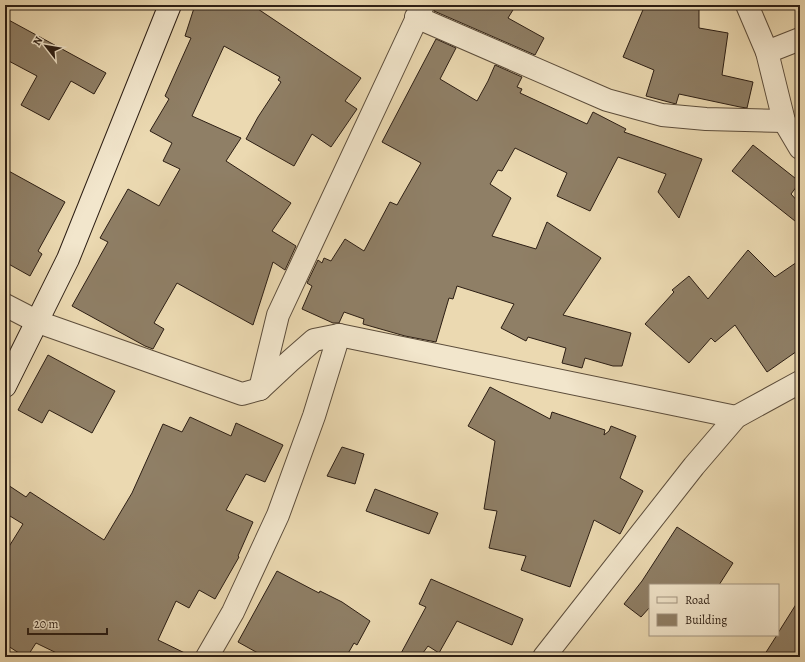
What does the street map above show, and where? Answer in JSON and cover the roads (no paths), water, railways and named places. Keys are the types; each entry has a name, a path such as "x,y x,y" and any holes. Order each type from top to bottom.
{"street":[{"path":"5,386 68,259 170,5"},
{"path":"747,5 767,52 784,121 800,148"},
{"path":"260,390 278,315 419,11 607,100 662,115 784,121"},
{"path":"767,52 800,39"},
{"path":"5,305 38,322 242,394 260,390 314,340 339,335 736,417"},
{"path":"207,657 233,612 278,515 314,416 339,335"},
{"path":"544,657 694,466 736,417 800,382"}]}
